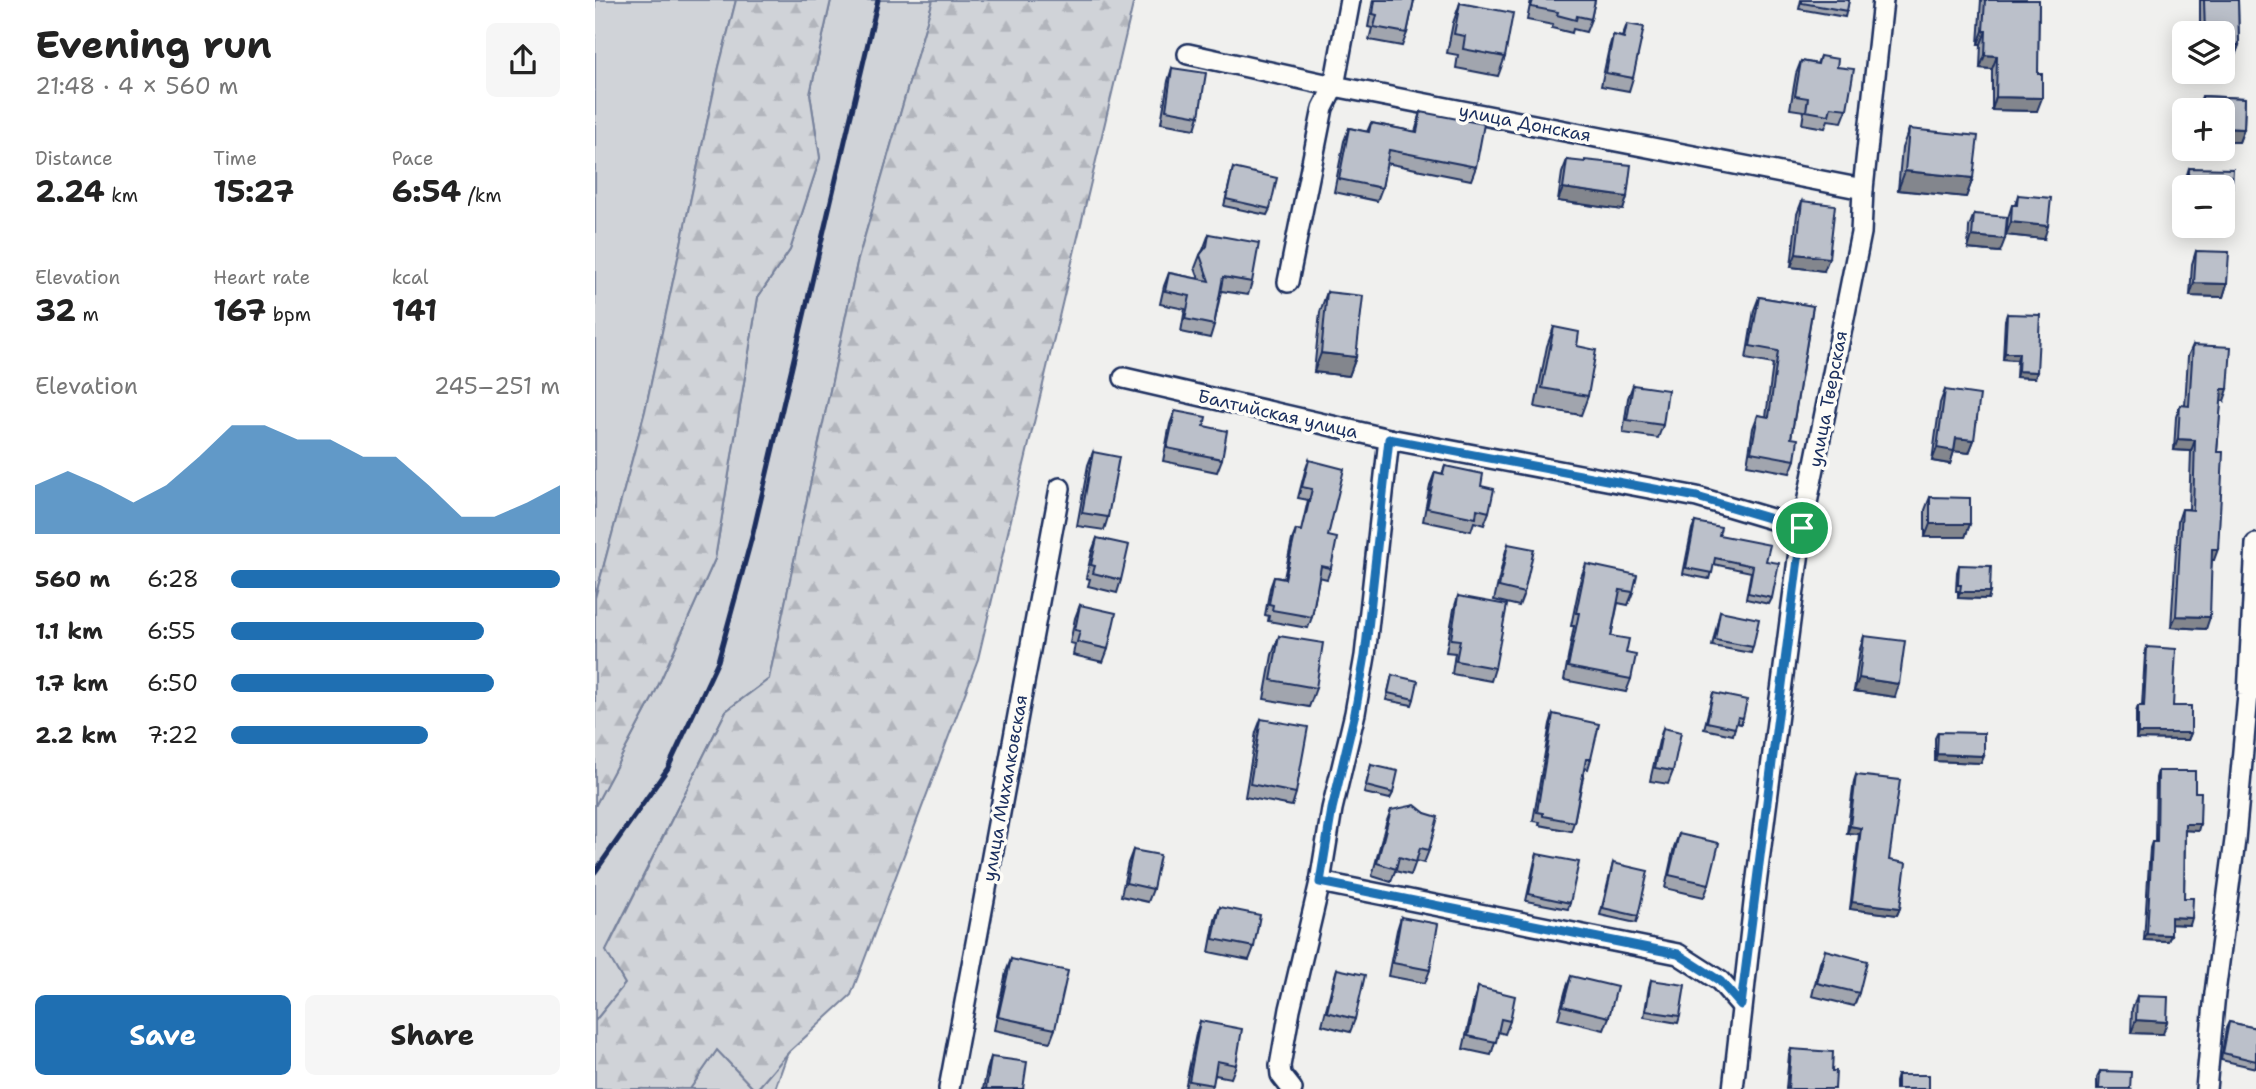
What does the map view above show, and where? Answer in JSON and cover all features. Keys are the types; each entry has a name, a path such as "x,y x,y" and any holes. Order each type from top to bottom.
{"street":[{"path":"1288,282 1322,108 1334,86 1350,0"},
{"name":"улица Тверская","path":"1733,1089 1741,1005 1802,528 1861,233 1863,189 1883,0"},
{"name":"улица Донская","path":"1188,54 1334,86 1863,189"},
{"name":"Балтийская улица","path":"1124,378 1389,439 1697,497 1802,528"},
{"path":"1290,1086 1280,1066 1365,656 1389,439"},
{"name":"улица Михалковская","path":"949,1089 1060,488"},
{"path":"2206,1089 2215,993 2238,814 2256,544"},
{"path":"1320,882 1678,954 1720,981 1741,1005"}],"green space":[{"path":"595,0 736,0 719,67 645,411 595,598"},
{"path":"736,0 831,0 810,94 820,158 790,250 758,297 715,559 653,697 595,806 595,598 645,411 719,67"},
{"path":"831,0 933,0 857,263 769,679 726,711 606,950 625,984 595,1021 595,806 653,697 715,559 758,297 790,250 820,158 810,94"},
{"path":"933,0 1134,0 978,659 851,995 789,1052 757,1089 717,1050 690,1089 595,1089 595,1021 625,984 606,951 726,711 769,679 857,263"},
{"path":"717,1050 754,1089 690,1089"},
{"path":"788,1052 775,1089 757,1089"}],"building":[{"path":"1375,0 1414,0 1407,33 1374,27 1377,15 1373,14"},
{"path":"1533,0 1595,0 1591,19 1577,16 1576,20 1557,15 1558,12 1531,7"},
{"path":"1802,0 1849,0 1847,11 1802,3"},
{"path":"1985,0 2039,0 2038,74 2042,74 2042,98 1996,97 1997,56 1985,55"},
{"path":"2204,0 2238,0 2239,45 2235,45 2235,21 2205,21"},
{"path":"1460,3 1513,13 1505,57 1463,49 1465,36 1454,34"},
{"path":"1627,24 1644,27 1633,78 1606,73 1613,35 1624,38"},
{"path":"1820,56 1838,59 1837,67 1854,69 1847,109 1831,107 1829,115 1806,111 1808,98 1795,96 1801,61 1818,64"},
{"path":"1172,68 1206,73 1199,116 1166,110"},
{"path":"2202,96 2245,98 2244,129 2235,129 2235,98"},
{"path":"1421,112 1484,124 1476,167 1389,150 1382,188 1339,179 1349,128 1369,132 1371,123 1417,132"},
{"path":"1909,129 1978,136 1973,178 1905,171"},
{"path":"1567,160 1631,165 1627,197 1563,188"},
{"path":"1233,168 1277,178 1270,209 1226,199"},
{"path":"2189,168 2233,169 2233,175 2189,175"},
{"path":"2018,195 2051,198 2048,226 2011,222 2012,205 2017,205"},
{"path":"1802,201 1835,205 1829,258 1796,254"},
{"path":"1974,214 2007,217 2005,239 1972,236"},
{"path":"1209,234 1259,243 1252,282 1223,277 1214,325 1185,319 1190,296 1165,291 1169,273 1209,281 1200,255 1207,246"},
{"path":"2196,251 2229,252 2227,284 2194,283"},
{"path":"1327,292 1363,296 1356,357 1321,353"},
{"path":"1759,297 1813,306 1791,438 1798,439 1795,460 1751,452 1758,415 1769,417 1778,351 1750,346"},
{"path":"2007,314 2040,315 2037,372 2018,371 2019,353 2005,353"},
{"path":"1554,327 1579,332 1577,346 1596,350 1588,396 1542,388"},
{"path":"2193,345 2231,347 2228,389 2222,389 2217,452 2223,452 2218,549 2212,549 2210,617 2176,616 2182,509 2193,510 2195,440 2178,439 2180,405 2189,406"},
{"path":"1633,385 1668,390 1663,425 1627,420"},
{"path":"1945,390 1980,395 1974,440 1956,438 1954,451 1937,448"},
{"path":"1175,411 1206,417 1204,426 1227,431 1222,459 1167,448"},
{"path":"1093,452 1119,457 1108,517 1082,513"},
{"path":"1309,460 1344,469 1328,536 1337,538 1331,568 1321,566 1312,617 1272,610 1273,605 1269,604 1274,577 1285,579 1296,530 1302,531 1312,489 1302,487"},
{"path":"1445,466 1483,474 1481,486 1494,489 1489,512 1477,509 1476,518 1427,508 1435,472 1443,474"},
{"path":"1930,497 1970,498 1970,524 1930,524"},
{"path":"1695,522 1721,527 1719,535 1770,545 1766,561 1779,563 1772,598 1748,593 1753,566 1715,558 1712,573 1686,568"},
{"path":"1097,538 1129,545 1121,580 1093,573 1095,566 1091,565"},
{"path":"1508,544 1534,549 1524,593 1499,587"},
{"path":"1586,564 1637,575 1633,592 1620,590 1611,636 1629,639 1626,653 1636,655 1631,679 1568,667"},
{"path":"1959,565 1991,566 1990,592 1960,592"},
{"path":"1458,596 1507,605 1495,668 1456,661 1460,640 1451,639"},
{"path":"1080,605 1116,613 1108,649 1077,642 1080,631 1075,630"},
{"path":"1720,611 1759,619 1753,647 1715,640"},
{"path":"1279,636 1323,643 1316,688 1271,680"},
{"path":"1864,636 1905,641 1899,684 1859,678"},
{"path":"2147,647 2176,649 2173,706 2191,706 2191,733 2138,733 2138,706 2144,706"},
{"path":"1392,675 1418,681 1414,699 1388,693"},
{"path":"1713,693 1747,700 1743,718 1738,717 1735,728 1707,722"},
{"path":"1553,714 1599,724 1591,759 1586,759 1574,822 1543,816 1543,813 1537,812"},
{"path":"1261,719 1308,727 1296,793 1250,784"},
{"path":"1663,728 1681,732 1673,771 1655,768"},
{"path":"1938,732 1984,733 1984,756 1937,754"},
{"path":"1371,765 1398,771 1393,793 1366,786"},
{"path":"2158,771 2195,771 2195,792 2201,792 2200,824 2185,824 2184,898 2193,898 2192,918 2171,917 2171,935 2147,934 2152,842 2157,842"},
{"path":"1856,775 1900,780 1889,860 1906,863 1900,908 1852,902 1861,828 1850,826"},
{"path":"1415,805 1425,813 1438,817 1429,850 1420,848 1416,862 1399,857 1396,869 1377,863 1391,810"},
{"path":"1679,834 1719,843 1709,884 1669,875"},
{"path":"1133,850 1160,855 1153,889 1126,883"},
{"path":"1537,854 1579,862 1570,903 1529,894"},
{"path":"1613,863 1648,871 1638,916 1603,908"},
{"path":"1220,907 1260,915 1254,947 1213,939"},
{"path":"1401,917 1438,924 1430,970 1393,963"},
{"path":"1825,950 1867,961 1859,993 1817,983"},
{"path":"1011,959 1068,971 1055,1029 998,1017"},
{"path":"1337,969 1365,975 1355,1019 1327,1012"},
{"path":"1571,976 1617,987 1609,1017 1563,1006"},
{"path":"1651,980 1685,985 1680,1016 1646,1011"},
{"path":"1478,987 1515,996 1510,1021 1501,1019 1496,1042 1468,1036"},
{"path":"2137,996 2168,997 2167,1022 2136,1020"},
{"path":"1200,1021 1242,1029 1236,1065 1217,1061 1213,1085 1189,1081"},
{"path":"2229,1022 2256,1028 2256,1061 2223,1053"},
{"path":"1791,1049 1833,1052 1835,1089 1788,1089"},
{"path":"991,1057 1027,1062 1023,1089 986,1089"},
{"path":"2100,1071 2131,1072 2130,1089 2099,1089"},
{"path":"1897,1075 1929,1075 1929,1089 1897,1089"}],"railway":[{"path":"595,872 668,768 718,661 753,533 878,0"}],"route":[{"path":"1389,439 1697,497 1802,528 1741,1005 1720,981 1678,954 1320,882 1332,809 1355,713 1365,656 1389,439"}]}
